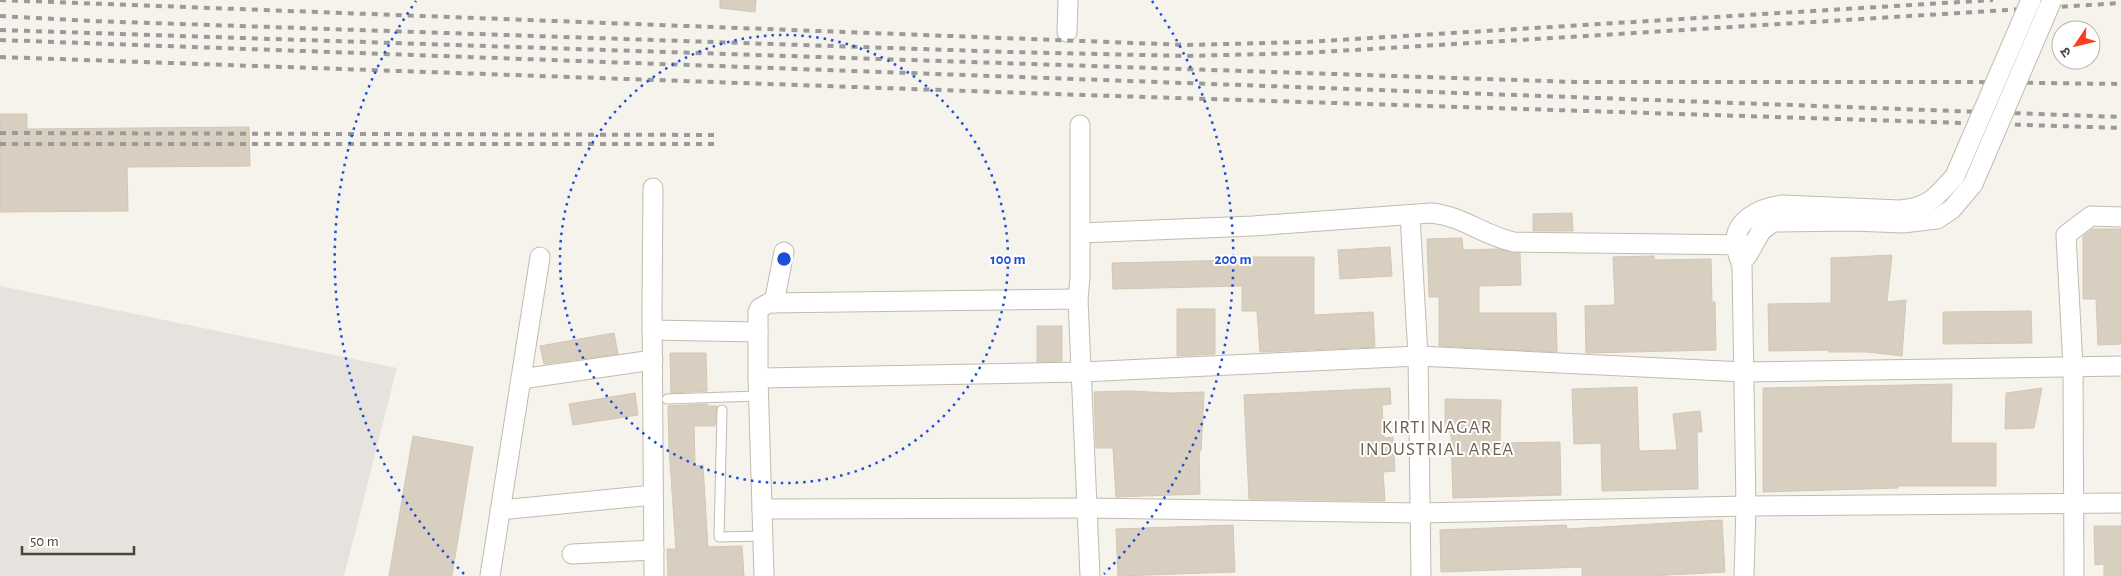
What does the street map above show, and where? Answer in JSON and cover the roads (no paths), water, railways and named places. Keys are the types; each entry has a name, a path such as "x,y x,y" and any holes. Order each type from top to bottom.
{"street":[{"path":"1067,32 1068,0"},
{"path":"1744,576 1746,506 1742,266 1744,245 1737,233 1751,214 1766,208 1782,205 1900,210 1919,208 1938,196 1955,176 2032,0"},
{"path":"1080,232 1253,226 1431,213 1454,217 1500,238 1514,242 1744,245 1773,222 1853,221 1903,224 1937,219 1952,209 1973,184 2052,0"},
{"path":"1080,125 1078,299 1090,576"},
{"path":"653,188 654,576"},
{"path":"1410,215 1418,356 1421,576"},
{"path":"2074,576 2072,504 2073,366 2066,235 2092,216 2121,217"},
{"path":"774,303 784,252"},
{"path":"490,576 540,257"},
{"path":"764,576 758,387 758,312 760,308 770,303 1078,299"},
{"path":"652,330 758,332"},
{"path":"758,387 1418,356 1744,372 2121,366"},
{"path":"521,379 652,360"},
{"path":"500,510 654,495"},
{"path":"762,509 1087,508 1421,513 1746,506 2121,503"},
{"path":"572,554 654,550"}],"lane":[{"path":"667,399 758,387"},
{"path":"722,410 719,538 763,536"}],"railway":[{"path":"0,0 1188,45 1305,42 1993,0"},
{"path":"0,16 92,21 1009,52 1187,56 1303,53 2121,3"},
{"path":"0,30 1576,82 2121,84"},
{"path":"0,40 2121,117"},
{"path":"0,57 1083,95 2121,128"},
{"path":"0,133 717,135"},
{"path":"0,144 719,144"}],"district":[{"name":"KIRTI NAGAR INDUSTRIAL AREA","path":"1437,438"}]}
